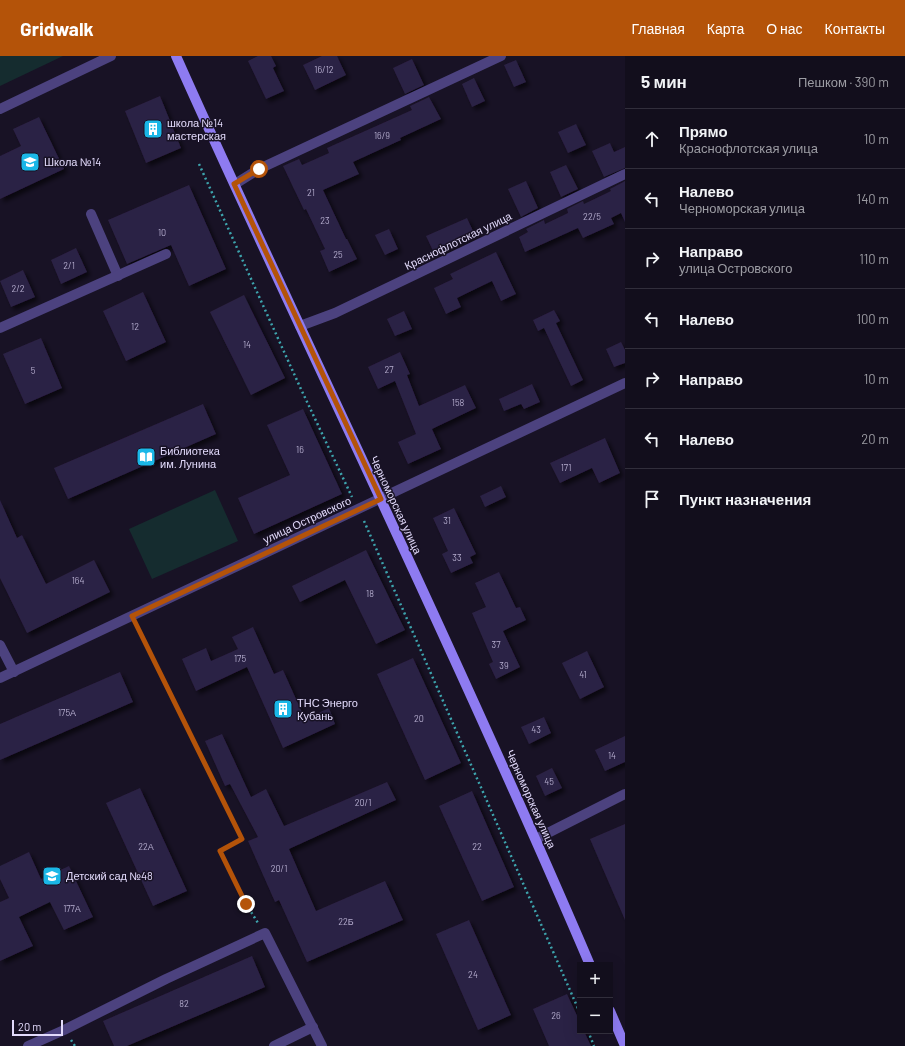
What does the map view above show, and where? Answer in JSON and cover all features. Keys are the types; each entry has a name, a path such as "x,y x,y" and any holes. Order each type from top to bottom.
{"main road":[{"name":"Черноморская улица","path":"176,56 381,499 536,839 589,962"},
{"path":"613,1018 625,1046"}],"lane":[{"path":"0,110 111,56"},
{"path":"234,184 259,169 501,56"},
{"name":"Краснофлотская улица","path":"300,326 342,309 625,174"},
{"path":"91,214 118,276"},
{"path":"0,328 166,254"},
{"name":"улица Островского","path":"0,678 625,383"},
{"path":"0,645 14,672"},
{"path":"536,839 625,794"},
{"path":"28,1046 265,933 322,1046"},
{"path":"274,1046 313,1027"}],"path":[{"path":"199,164 300,387 358,509 577,1006"},
{"path":"132,616 242,839 220,851 246,904 265,933"},
{"path":"589,1034 594,1046"}],"green space":[{"path":"0,56 63,56 0,86"},
{"path":"215,490 238,541 152,579 129,529"}],"building":[{"path":"258,56 271,56 276,66 273,68 284,91 266,99 248,61"},
{"path":"322,56 337,56 346,75 315,90 303,65"},
{"path":"412,59 424,85 405,94 393,68"},
{"path":"516,60 526,82 514,87 504,65"},
{"path":"474,78 485,101 472,107 462,84"},
{"name":"школа №14 мастерская","path":"160,96 181,148 146,163 125,111"},
{"path":"429,97 441,119 400,138 401,140 353,162 359,174 323,190 357,259 329,272 320,251 325,249 283,166 299,159 302,165 329,153 327,148 412,110 410,106"},
{"name":"Школа №14","path":"39,117 64,169 0,199 0,156 21,146 13,129"},
{"path":"576,124 586,145 568,153 558,132"},
{"path":"610,143 614,152 625,147 625,168 604,177 592,151"},
{"path":"566,165 578,189 561,197 550,172"},
{"path":"526,181 538,208 521,217 508,189"},
{"path":"625,181 625,222 621,213 611,218 614,224 583,238 578,228 525,252 519,237 528,232 526,229 544,220 545,224 568,213 567,209 583,201 584,204 611,191 610,189"},
{"path":"189,185 226,269 189,286 171,245 127,264 108,220"},
{"path":"467,218 474,233 434,253 426,236"},
{"path":"389,229 398,249 385,255 375,235"},
{"path":"76,248 87,272 61,284 51,260"},
{"path":"496,252 516,294 501,301 492,281 457,298 461,307 446,314 434,288 453,279 450,274"},
{"path":"23,270 35,297 11,307 0,281"},
{"path":"143,292 166,342 126,361 103,311"},
{"path":"244,295 285,378 251,395 210,312"},
{"path":"554,310 560,321 556,323 583,380 571,386 544,328 538,331 533,320"},
{"path":"404,311 412,329 395,336 387,319"},
{"path":"41,338 62,388 25,404 3,354"},
{"path":"621,342 625,350 625,363 614,367 606,349"},
{"path":"400,352 410,374 407,375 419,406 465,385 476,408 432,429 441,449 408,464 398,442 416,434 395,381 378,389 368,367"},
{"path":"532,384 540,402 524,409 521,404 504,411 499,399"},
{"path":"203,404 216,434 68,499 54,468"},
{"path":"303,409 342,494 254,534 238,498 290,475 267,425"},
{"path":"605,438 620,473 599,483 592,468 560,483 550,463"},
{"path":"501,486 506,497 485,507 480,496"},
{"path":"0,500 17,538 22,535 46,584 94,560 110,592 27,633 0,578"},
{"path":"454,508 476,554 470,557 473,563 451,573 442,554 448,551 433,518"},
{"path":"366,550 405,630 376,644 345,580 300,602 292,586"},
{"path":"499,572 516,608 520,607 526,620 503,631 520,667 496,679 489,664 493,662 472,613 486,607 475,583"},
{"path":"253,627 274,674 283,670 305,719 329,708 335,724 283,748 247,667 196,691 182,659 206,648 211,661 238,649 232,637"},
{"path":"587,651 604,687 580,699 562,663"},
{"path":"413,658 461,763 425,780 377,674"},
{"path":"120,672 133,702 0,760 0,724"},
{"path":"544,717 551,733 529,744 521,727"},
{"path":"222,734 251,797 266,789 284,826 387,782 396,800 289,849 316,911 385,881 403,920 307,962 279,900 275,902 248,841 258,837 230,784 225,786 205,741"},
{"path":"625,736 625,762 605,771 595,750"},
{"path":"552,768 562,788 545,796 536,776"},
{"path":"140,788 187,891 153,906 106,803"},
{"path":"472,791 514,887 482,901 439,806"},
{"path":"625,824 625,920 590,839"},
{"path":"29,852 41,879 69,866 93,917 64,930 50,902 19,917 33,946 0,961 0,902 9,898 0,879 0,866"},
{"path":"469,920 511,1015 478,1030 436,934"},
{"path":"252,956 265,987 127,1046 114,1046 103,1021"},
{"path":"567,994 577,1016 577,1034 585,1034 591,1046 549,1046 533,1009"}],"place":[{"name":"школа №14 мастерская","path":"153,129"},
{"name":"Школа №14","path":"30,162"},
{"name":"Библиотека им. Лунина","path":"146,457"},
{"name":"ТНС Энерго Кубань","path":"283,709"},
{"name":"Детский сад №48","path":"52,876"}],"route":[{"path":"246,904 220,851 242,839 132,616 381,499 234,184 259,169"}]}
